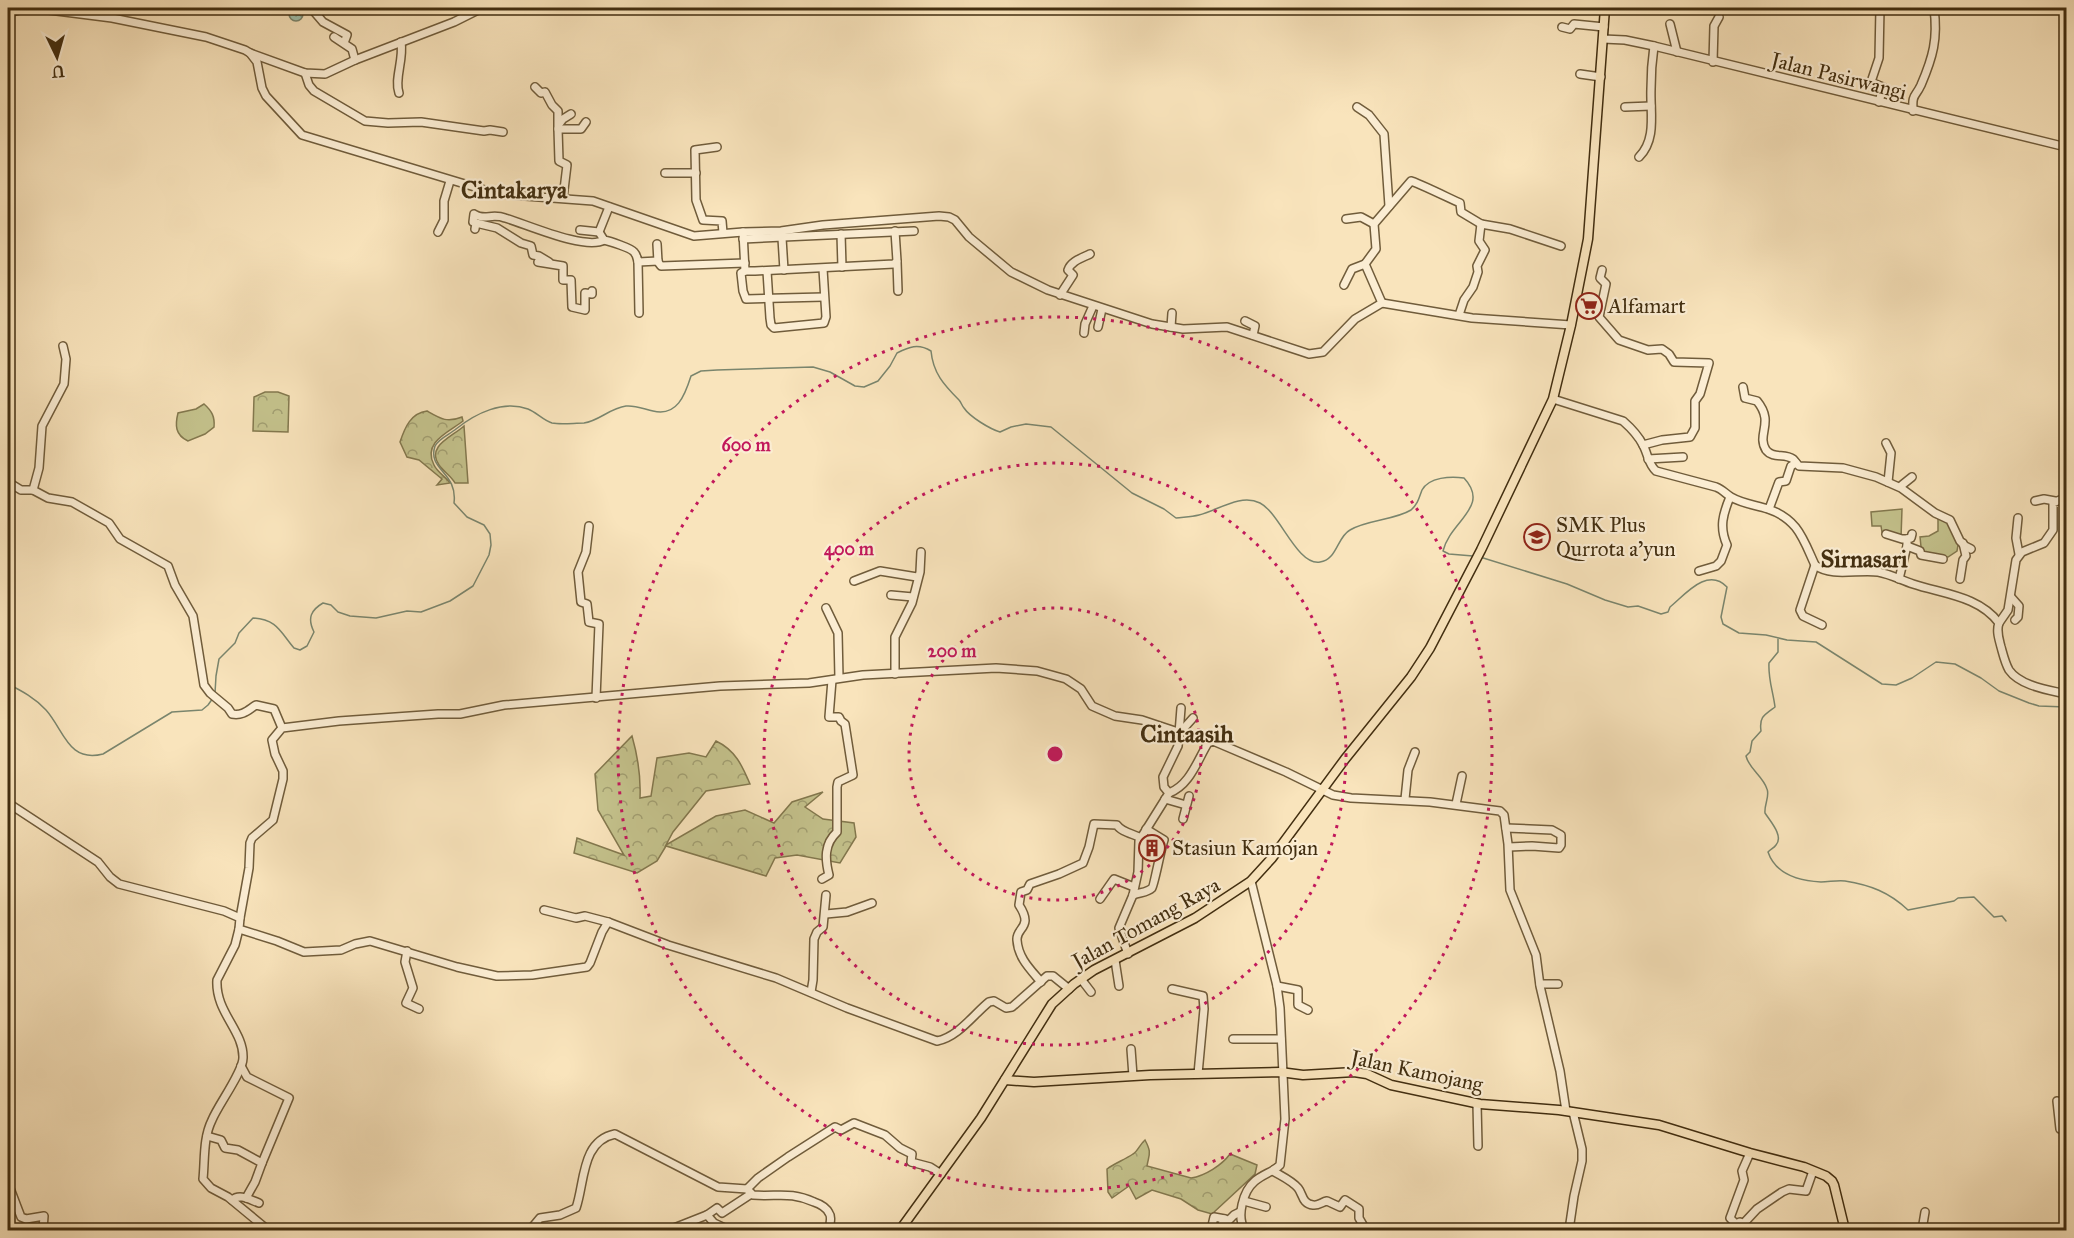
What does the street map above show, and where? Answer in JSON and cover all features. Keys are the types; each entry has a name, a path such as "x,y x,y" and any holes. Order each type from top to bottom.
{"main road":[{"name":"Jalan Tomang Raya","path":"900,1230 1005,1080 1048,1009 1082,979 1195,918 1251,881 1272,858 1321,790 1425,656 1481,550 1553,399 1588,239 1605,8"},
{"name":"Jalan Kamojang","path":"1005,1080 1034,1082 1133,1076 1283,1072 1303,1075 1354,1072 1367,1074 1391,1085 1477,1104 1570,1111 1659,1125 1794,1164 1826,1176 1834,1184 1845,1230"}],"street":[{"path":"311,8 323,22 347,35 344,43"},
{"path":"8,13 24,9 41,9 112,18 207,37 305,73 325,74 454,22 482,8"},
{"path":"1879,102 1883,87 1871,82 1879,54 1881,8"},
{"path":"1913,111 1912,97 1920,87 1936,42 1934,8"},
{"path":"1713,62 1714,26 1719,18"},
{"path":"1562,27 1570,29 1574,24 1604,27"},
{"path":"1670,24 1677,52"},
{"path":"334,37 352,49 355,60"},
{"name":"Jalan Pasirwangi","path":"1603,39 1625,40 1654,46 2067,147"},
{"path":"399,93 397,82 403,53 401,42"},
{"path":"1639,157 1649,141 1653,117 1651,74 1654,46"},
{"path":"250,53 257,62 264,92 284,118 302,135 498,194 593,201 691,236 723,233 782,238 914,231"},
{"path":"305,73 314,91 366,121 421,122 502,132"},
{"path":"1580,74 1601,77"},
{"path":"535,87 540,93 545,92 558,111 559,161 567,165 563,198"},
{"path":"1625,106 1651,106"},
{"path":"1357,107 1369,115 1384,134 1389,206"},
{"path":"559,127 563,119 571,114"},
{"path":"559,127 581,129 586,122"},
{"path":"717,147 695,150 696,200 703,220 722,221 723,233"},
{"path":"664,172 696,173"},
{"path":"438,232 444,220 444,201 450,181"},
{"path":"1344,285 1352,269 1365,264 1376,249 1374,224 1408,183 1414,181 1460,203 1461,212 1481,224 1510,229 1561,246"},
{"path":"599,232 609,207"},
{"path":"550,263 533,255 531,246 521,243 503,231 476,226 473,222 474,214 480,217 494,214 545,232 580,241 594,244 604,240 632,249 638,262 639,313"},
{"path":"743,235 823,225 949,217 1011,272 1022,279 1060,294 1152,324 1172,327 1225,327 1298,352 1314,354 1323,352 1355,319 1382,303 1503,321 1571,325"},
{"path":"1346,219 1361,217 1374,224"},
{"path":"1459,315 1463,302 1473,287 1485,249 1479,241 1481,224"},
{"path":"580,230 599,232"},
{"path":"895,231 898,291"},
{"path":"599,232 604,240"},
{"path":"841,234 842,267"},
{"path":"743,235 745,267 741,273 745,298 824,297"},
{"path":"782,238 784,270"},
{"path":"657,244 658,261 661,266 745,267 767,271 823,269 897,262"},
{"path":"1060,294 1072,275 1068,267 1090,254"},
{"path":"638,262 658,261"},
{"path":"538,262 563,266 563,280 571,280 572,307 585,310 585,293 592,294 592,291"},
{"path":"1365,264 1382,303"},
{"path":"767,271 771,325 774,328 822,324 826,317 823,269"},
{"path":"1602,270 1600,278 1606,284 1599,317 1617,338 1648,350 1662,349 1674,362 1709,363 1700,394 1695,401 1695,428 1690,437 1662,440 1643,446"},
{"path":"1084,333 1085,324 1093,306"},
{"path":"1098,327 1101,309"},
{"path":"1172,313 1172,327"},
{"path":"1245,321 1255,326 1253,335"},
{"path":"33,490 39,468 42,426 64,384 66,358 63,346"},
{"path":"1743,387 1745,398 1757,401 1765,411 1766,425 1763,438 1767,451 1776,456 1791,458 1802,466 1844,468 1902,485 1930,507 1952,519 1968,547 1960,579"},
{"path":"1553,399 1623,422 1631,428 1643,446 1653,469 1661,474 1716,487 1724,490 1730,497 1758,508 1769,509 1784,517 1797,529 1815,565 1832,571 1877,572 1975,603 1990,612 1999,623"},
{"path":"1886,443 1891,453 1888,481"},
{"path":"1648,459 1683,457"},
{"path":"1769,509 1779,482 1786,482 1791,466 1796,463"},
{"path":"1902,485 1912,477"},
{"path":"1888,481 1935,513 1950,520 1960,541 1968,547"},
{"path":"8,482 21,490 33,490 48,498 72,502 112,526 120,539 168,566 193,616 204,685 230,712 235,714 249,711 256,705 274,709 282,728"},
{"path":"2035,501 2044,499 2055,501 2067,494"},
{"path":"1699,571 1716,566 1721,561 1727,545 1722,525 1730,497"},
{"path":"2019,554 2044,543 2053,530 2055,501"},
{"path":"2018,518 2016,538 2019,554 2008,610 1997,628 1999,640 2008,668 2013,675 2036,686 2067,694"},
{"path":"589,526 586,552 578,572 581,602 587,604 589,622 600,624 596,698"},
{"path":"1886,534 1909,540 1925,557 1943,559"},
{"path":"1899,579 1909,540"},
{"path":"895,674 895,637 908,614 920,572 921,552"},
{"path":"1815,565 1800,610 1803,616 1822,625"},
{"path":"855,581 880,571 917,577"},
{"path":"891,595 913,597"},
{"path":"2011,597 2019,606 2018,617 2014,620"},
{"path":"822,879 829,875 825,855 833,835 837,832 838,782 853,775 845,723 840,721 839,717 829,717 836,679 838,633 826,608"},
{"path":"268,1230 232,1200 211,1188 203,1179 207,1136 211,1121 243,1059 240,1043 223,1012 217,986 218,980 239,929 249,868 250,843 252,838 270,824 275,816 284,774 275,754 272,740 282,728 339,721 460,714 504,705 720,686 809,683 863,675 996,668 1038,672 1066,679 1081,690 1092,706 1113,715 1142,720 1178,731 1193,718"},
{"path":"1181,708 1178,746 1163,777 1167,796 1186,805"},
{"path":"1128,954 1119,928 1134,891 1138,872 1137,854 1141,838 1167,796 1186,781 1208,743 1213,741 1333,795 1351,798 1405,799 1500,811 1504,815 1509,847 1510,890 1536,955 1540,984 1560,1071 1582,1149 1582,1161 1569,1230"},
{"path":"1405,799 1408,770 1415,752"},
{"path":"1456,804 1462,776"},
{"path":"1183,819 1189,796"},
{"path":"8,803 98,862 119,884 201,904 240,918"},
{"path":"1041,982 1022,959 1017,941 1017,936 1024,925 1025,913 1019,904 1021,892 1027,890 1030,884 1083,863 1095,824 1117,825 1120,829 1141,838"},
{"path":"1506,828 1552,830 1561,835 1559,848 1509,847"},
{"path":"1100,899 1114,879 1134,891 1150,890 1154,885 1158,857 1164,840 1146,829"},
{"path":"1245,1230 1240,1220 1244,1201 1254,1182 1280,1165 1285,1124 1277,986 1251,881"},
{"path":"811,993 814,939 817,932 824,927 826,895"},
{"path":"826,914 847,912 872,903"},
{"path":"544,910 576,918 585,916 608,922 668,945 776,978 937,1041 945,1040 970,1021 987,1002 994,1001 1005,1008 1010,1008 1046,977 1052,976 1068,989"},
{"path":"239,929 277,940 301,952 341,950 370,941 457,967 497,976 528,975 584,968 590,963 608,922"},
{"path":"407,951 405,962 413,988 406,1004 419,1009"},
{"path":"1115,960 1119,986"},
{"path":"1082,979 1091,992"},
{"path":"1540,984 1558,984"},
{"path":"1277,986 1298,990 1298,1005 1308,1010"},
{"path":"1172,989 1203,996 1204,1009 1198,1074"},
{"path":"1233,1039 1281,1039"},
{"path":"1131,1049 1133,1076"},
{"path":"241,1066 247,1077 289,1098 255,1182 246,1198"},
{"path":"2057,1101 2060,1129 2067,1128"},
{"path":"1477,1104 1478,1146"},
{"path":"669,1230 707,1215 717,1208 722,1213 749,1191 758,1178 788,1157 835,1127 841,1130 854,1122 885,1135 900,1148 912,1154 912,1162 930,1167 941,1174"},
{"path":"530,1230 540,1218 560,1215 576,1208 585,1163 601,1139 615,1134 718,1187 802,1196 822,1205 830,1213 831,1230"},
{"path":"207,1136 221,1140 225,1148 238,1150 262,1163"},
{"path":"1750,1153 1742,1172 1744,1180 1730,1218 1736,1224 1740,1222 1743,1224 1757,1209 1787,1190 1806,1191 1813,1171"},
{"path":"1273,1171 1294,1184 1309,1204 1318,1205 1327,1201 1340,1207 1345,1200 1347,1201 1359,1209 1359,1218 1366,1230"},
{"path":"8,1183 21,1217 26,1219 44,1216 43,1230"},
{"path":"232,1200 236,1197 246,1198 259,1203"},
{"path":"1244,1201 1266,1207"},
{"path":"1211,1230 1214,1217 1229,1220 1240,1212"},
{"path":"1922,1230 1925,1212"},
{"path":"707,1215 714,1223 729,1230"},
{"path":"1220,1230 1225,1219"}],"green space":[{"path":"265,392 278,392 289,396 288,432 253,431 254,397"},
{"path":"204,404 212,414 214,427 205,434 188,441 184,439 177,429 178,413 196,409"},
{"path":"427,411 444,419 452,420 462,417 463,421 439,439 431,450 435,468 450,483 437,485 442,479 419,460 407,457 400,442 413,418"},
{"path":"464,426 468,483 455,483 439,465 436,452 442,442"},
{"path":"1902,509 1901,538 1882,532 1881,526 1872,526 1871,512"},
{"path":"1938,517 1954,531 1958,540 1957,551 1948,557 1922,556 1920,537 1929,536 1938,531"},
{"path":"632,736 639,767 640,798 651,796 657,758 689,753 706,757 716,741 737,759 750,784 706,791 673,832 666,845 716,816 745,810 774,823 792,802 823,792 805,807 823,819 854,823 856,837 840,863 797,855 775,858 766,876 666,846 657,861 637,873 574,853 577,838 624,855 598,810 595,774"},
{"path":"1145,1140 1149,1151 1147,1166 1191,1178 1213,1169 1230,1154 1257,1165 1255,1174 1212,1214 1198,1210 1181,1199 1152,1190 1136,1199 1129,1186 1112,1198 1108,1192 1107,1169 1135,1153"}],"water":[{"path":"296,7 301,9 303,14 301,19 296,21 291,19 289,14 291,9"}],"waterway":[{"path":"215,693 219,659 235,643 239,633 253,618 273,624 294,648 300,650 307,646 314,632 311,615 323,603 350,616 376,618 407,611 421,612 450,601 473,586 489,555 490,534 484,525 467,517 454,503 452,484 435,461 434,454 435,446 439,441 481,413 500,407 519,407 531,410 549,422 563,424 589,422 626,406 661,412 668,411 674,408 683,397 691,376 701,371 813,367 830,372 855,386 864,387 878,381 897,353 914,347 922,347 931,351 934,366 944,384 975,419 986,425 1000,432 1026,424 1051,427 1132,493 1164,509 1176,518 1199,515 1237,501 1252,500 1260,503 1275,517 1296,548 1312,561 1320,562 1330,557 1350,530 1411,510 1417,503 1422,490 1430,482 1447,477 1464,478 1471,488 1473,497 1471,506 1447,540 1443,551 1449,554 1473,556"},
{"path":"1480,557 1567,584 1605,600 1628,607 1638,606 1661,614 1668,612 1670,607 1696,585 1704,581 1719,581 1727,587 1721,617 1723,624 1739,633 1816,642 1882,684 1896,685 1912,678 1936,662 1955,664 1999,691 2029,703 2039,706 2066,707"},
{"path":"1778,639 1778,652 1769,663 1775,707 1763,717 1761,731 1752,741 1750,752 1746,756 1767,789 1765,813 1778,837 1776,845 1768,852 1772,860 1782,871 1797,878 1821,882 1845,881 1871,887 1894,898 1908,910 1954,901 1958,898 1974,897 1994,917 2002,916 2006,921"},
{"path":"8,684 42,706 74,749 91,756 103,754 172,712 202,710 213,698"}],"place":[{"name":"Alfamart","path":"1589,306"},
{"name":"SMK Plus Qurrota a'yun","path":"1537,537"},
{"name":"Stasiun Kamojan","path":"1152,848"}],"district":[{"name":"Cintakarya","path":"514,190"},
{"name":"Sirnasari","path":"1864,559"},
{"name":"Cintaasih","path":"1187,734"}]}
